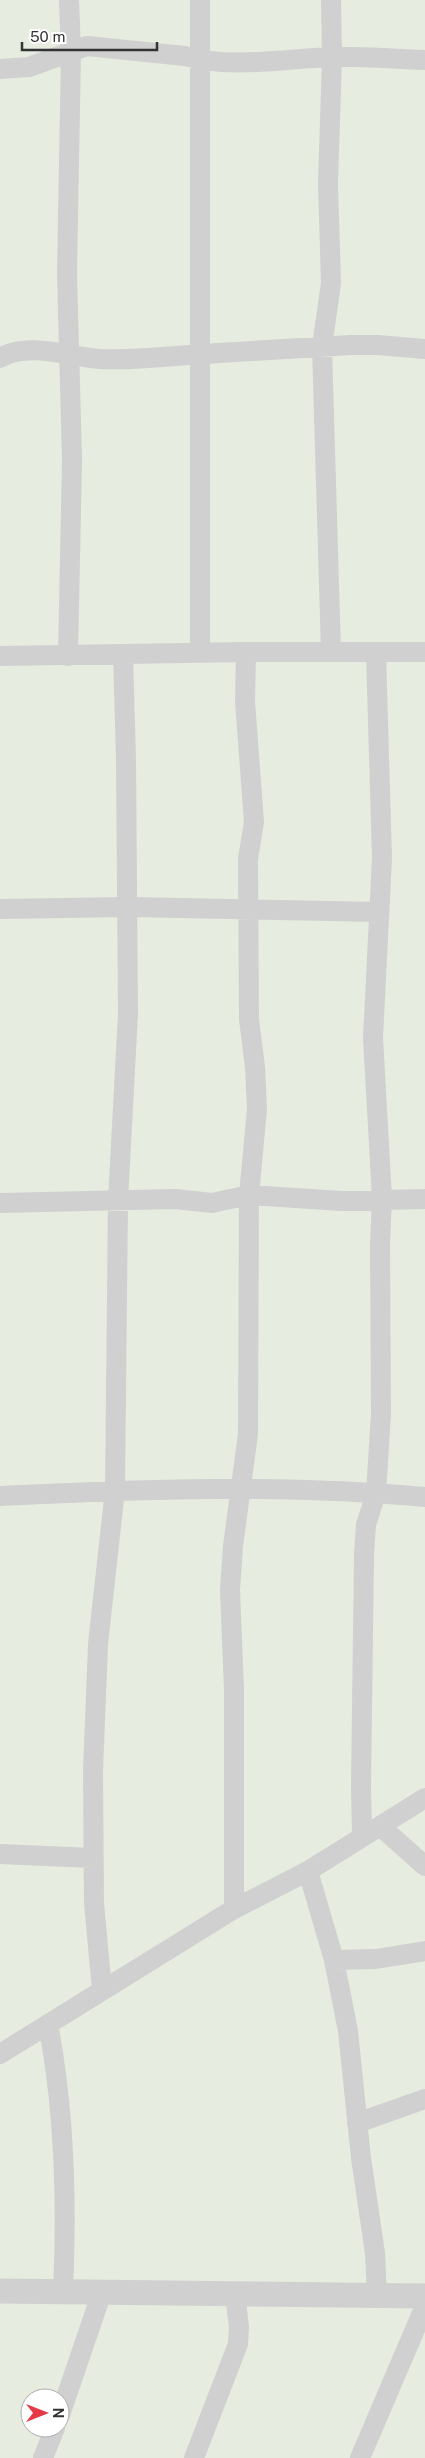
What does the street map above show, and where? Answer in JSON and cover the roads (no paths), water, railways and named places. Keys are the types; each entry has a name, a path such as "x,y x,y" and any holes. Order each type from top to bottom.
{"street":[{"path":"68,656 72,460 67,273 71,52 70,0"},
{"path":"200,0 200,654"},
{"path":"331,0 332,57 328,184 331,283 322,347 331,652"},
{"path":"0,69 29,67 87,46 185,56 200,60 245,62 332,57 425,60"},
{"path":"4,354 51,352 68,356 126,359 378,345 425,349"},
{"path":"234,1909 234,1690 230,1590 248,1434 248,1195 257,1109 255,1067 249,1019 248,858 254,822 245,701 246,652"},
{"path":"0,656 246,652 425,652"},
{"path":"362,1836 364,1554 366,1525 376,1493 381,1414 380,1244 382,1198 374,1038 382,858 376,653"},
{"path":"102,1990 94,1903 93,1771 98,1644 115,1490 118,1200 128,1014 123,655"},
{"path":"0,909 128,907 247,911 379,912"},
{"path":"0,1203 75,1203 176,1199 212,1203 248,1195 341,1201 382,1198 425,1199"},
{"path":"0,1496 115,1490 242,1488 376,1493 425,1497"},
{"path":"0,2054 234,1909 308,1871 425,1798"},
{"path":"380,1826 425,1866"},
{"path":"0,1854 93,1858"},
{"path":"308,1871 334,1960 348,2031 357,2123 375,2253 377,2295"},
{"path":"334,1960 376,1959 425,1951"},
{"path":"48,2024 55,2064 65,2187 63,2292"},
{"path":"357,2123 425,2098"},
{"path":"0,2291 425,2296"},
{"path":"69,2388 102,2292"},
{"path":"194,2458 238,2344 239,2327 234,2294"},
{"path":"360,2458 425,2306"},
{"path":"43,2458 51,2438"}]}
